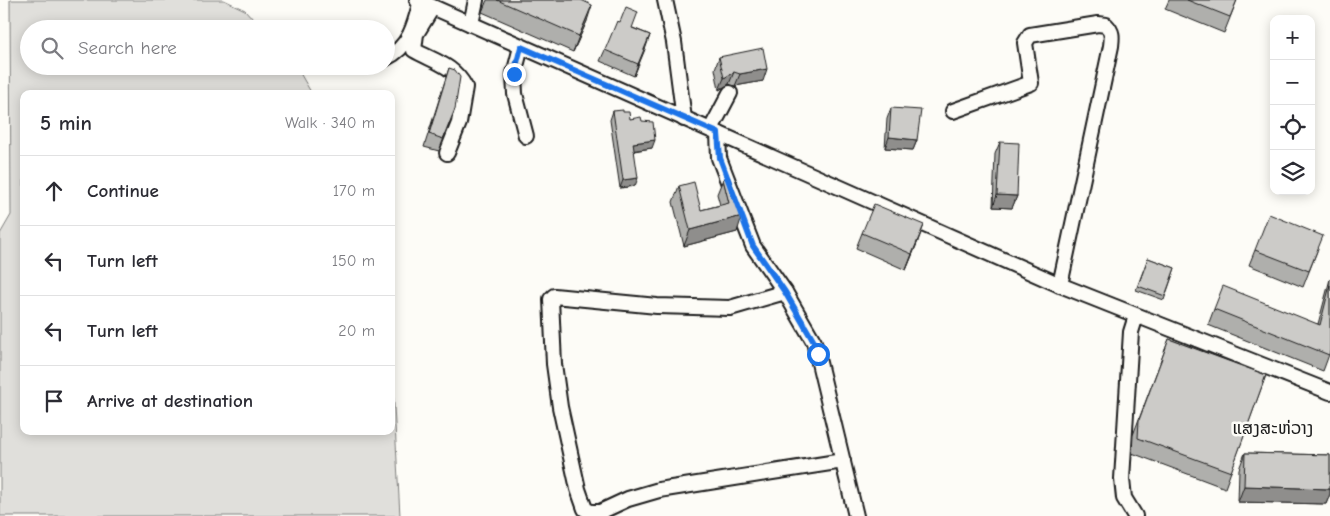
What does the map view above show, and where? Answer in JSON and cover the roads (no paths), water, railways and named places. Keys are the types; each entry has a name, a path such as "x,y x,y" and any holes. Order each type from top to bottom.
{"street":[{"path":"471,24 476,0"},
{"path":"665,0 674,42 684,119"},
{"path":"423,2 1060,285 1330,392"},
{"path":"395,54 406,44 423,2"},
{"path":"423,2 414,50 442,63 453,71 465,86 459,123 447,153"},
{"path":"953,111 1031,83 1025,44 1030,34 1098,24 1106,25 1110,29 1113,35 1111,46 1060,285"},
{"path":"521,47 514,74 515,94 526,136"},
{"path":"730,93 715,131 720,158 753,246 785,292 816,349 856,516"},
{"path":"785,292 730,308 657,306 554,296 551,299 554,364 560,408 578,489 585,509 601,514 658,490 843,461"},
{"path":"1135,516 1124,498 1122,479 1132,332 1136,316"}],"district":[{"name":"ແສງສະຫ່ວາງ","path":"1273,428"}]}
